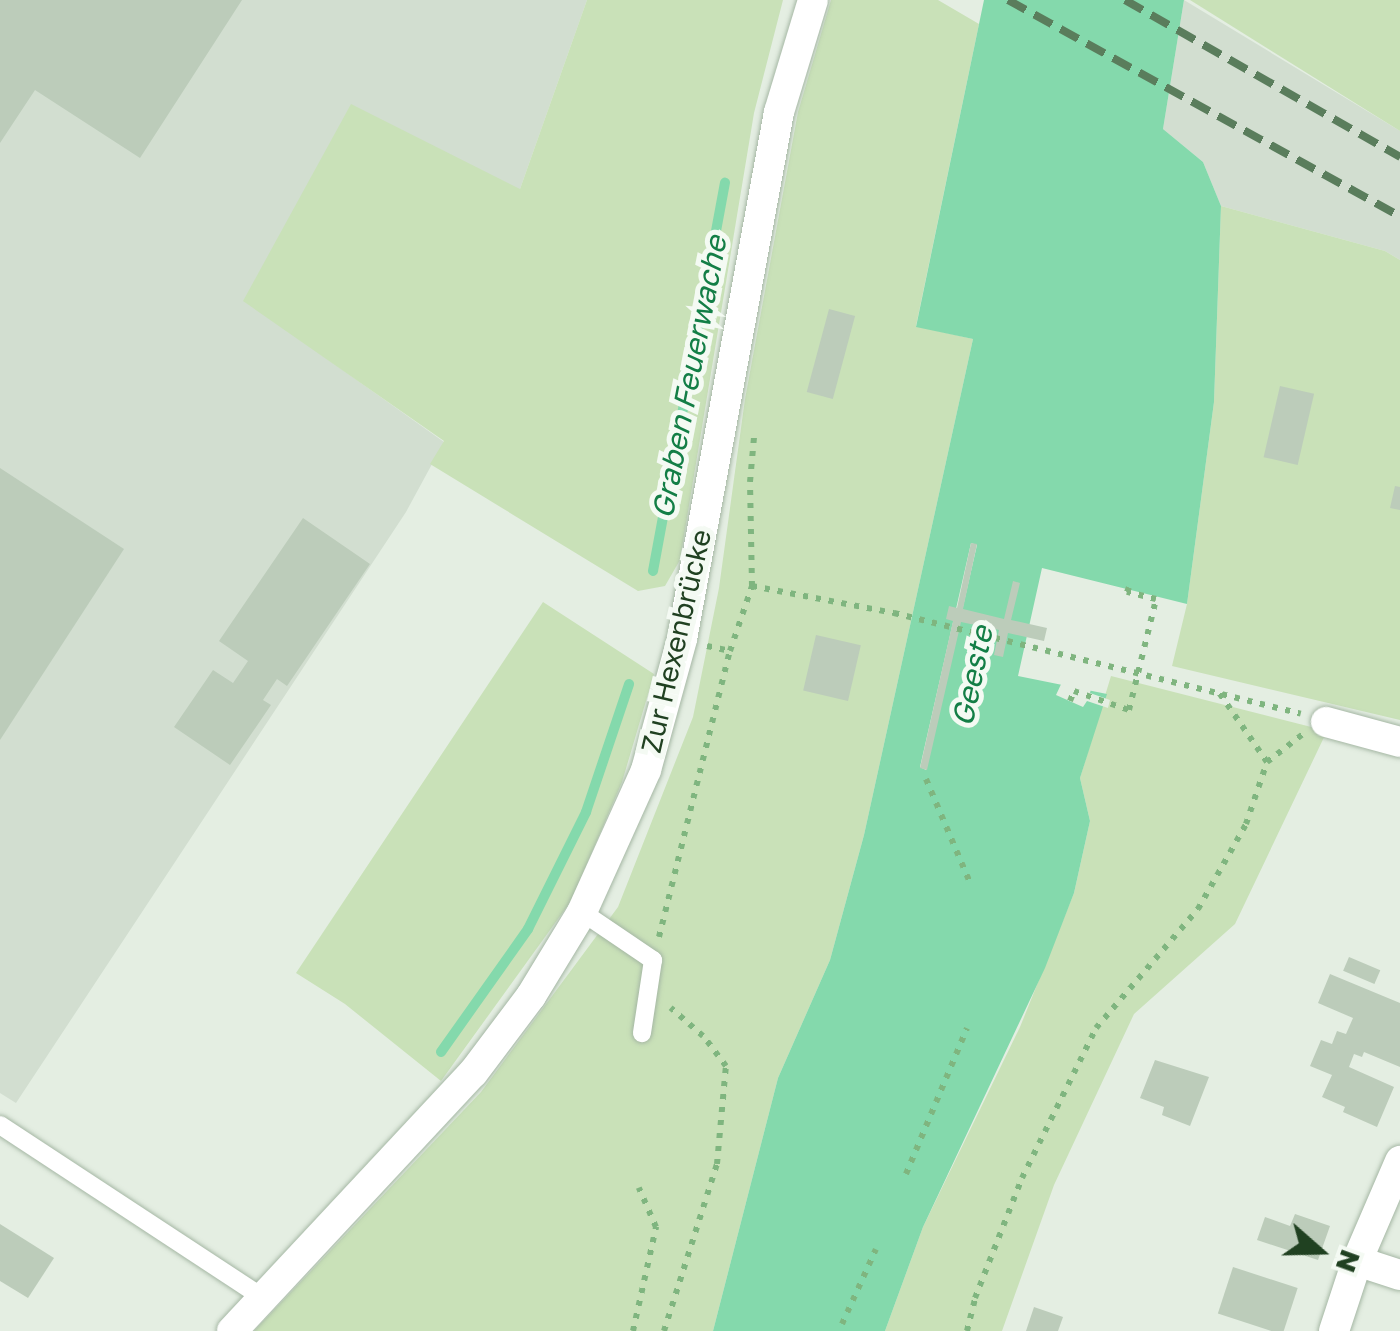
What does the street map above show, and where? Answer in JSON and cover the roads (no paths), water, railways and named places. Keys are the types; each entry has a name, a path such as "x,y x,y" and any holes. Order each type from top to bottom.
{"street":[{"name":"Zur Hexenbrücke","path":"232,1331 474,1073 531,996 582,912 646,770 682,640 779,112 814,0"},
{"path":"1326,722 1400,742"},
{"path":"1334,1331 1358,1261 1400,1162"},
{"path":"1358,1261 1400,1275"}],"lane":[{"path":"582,912 653,960 642,1033"},
{"path":"0,1125 263,1298"}],"water":[{"name":"Geeste","path":"984,0 1184,0 1163,129 1203,162 1221,206 1214,402 1187,604 1042,568 1018,676 1107,694 1080,778 1090,821 1074,893 1045,968 923,1227 885,1331 713,1331 778,1078 830,960 864,835 973,339 916,327","holes":["971,543 977,545 926,770 920,767"]}],"waterway":[{"name":"Graben Feuerwache","path":"653,571 725,183"},
{"name":"Graben Feuerwache","path":"441,1052 528,929 586,812 629,684"}],"railway":[{"path":"1008,0 1400,216"},
{"path":"1125,0 1400,157"}]}
